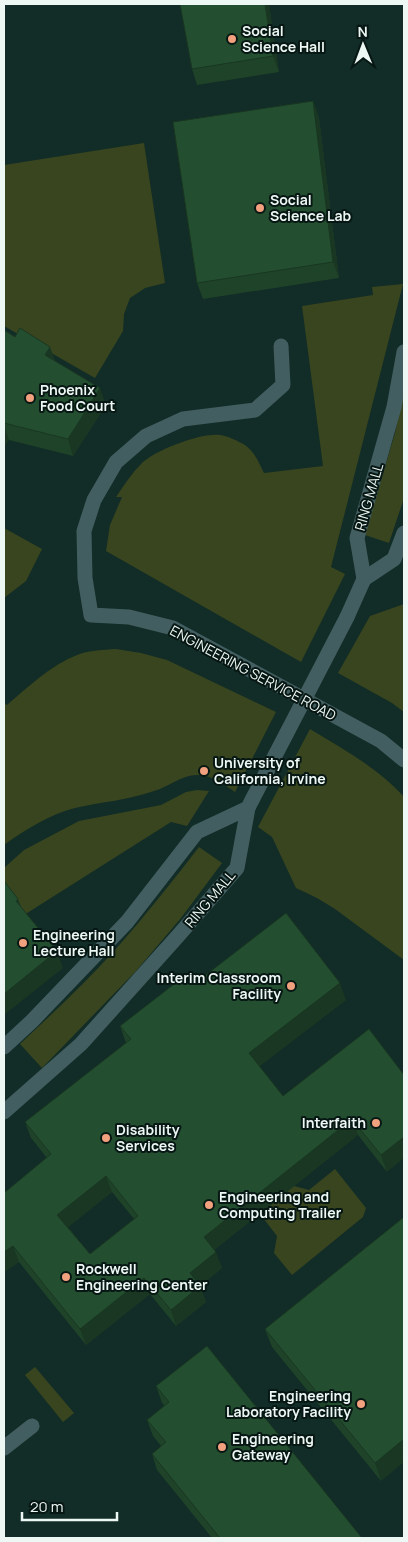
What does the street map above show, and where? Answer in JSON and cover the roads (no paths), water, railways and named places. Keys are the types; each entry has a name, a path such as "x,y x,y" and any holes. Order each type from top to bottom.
{"street":[{"name":"ENGINEERING SERVICE ROAD","path":"281,346 283,385 255,410 183,419 146,436 116,462 94,500 84,531 85,578 91,615 129,616 173,628 381,741 404,760"},
{"name":"RING MALL","path":"4,1112 81,1044 177,938 237,868 250,804 347,617 364,579 357,538 394,407 404,352"},
{"path":"364,579 394,559 404,533"},
{"path":"4,1047 32,1021 127,922 197,832 250,804"},
{"path":"4,1448 32,1426"}],"place":[{"name":"Social Science Hall","path":"232,39"},
{"name":"Social Science Lab","path":"260,208"},
{"name":"Phoenix Food Court","path":"30,398"},
{"name":"University of California, Irvine","path":"204,771"},
{"name":"Engineering Lecture Hall","path":"23,943"},
{"name":"Interim Classroom Facility","path":"291,986"},
{"name":"Interfaith","path":"376,1123"},
{"name":"Disability Services","path":"106,1138"},
{"name":"Engineering and Computing Trailer","path":"209,1205"},
{"name":"Rockwell Engineering Center","path":"66,1277"},
{"name":"Engineering Laboratory Facility","path":"361,1404"},
{"name":"Engineering Gateway","path":"222,1447"}]}
